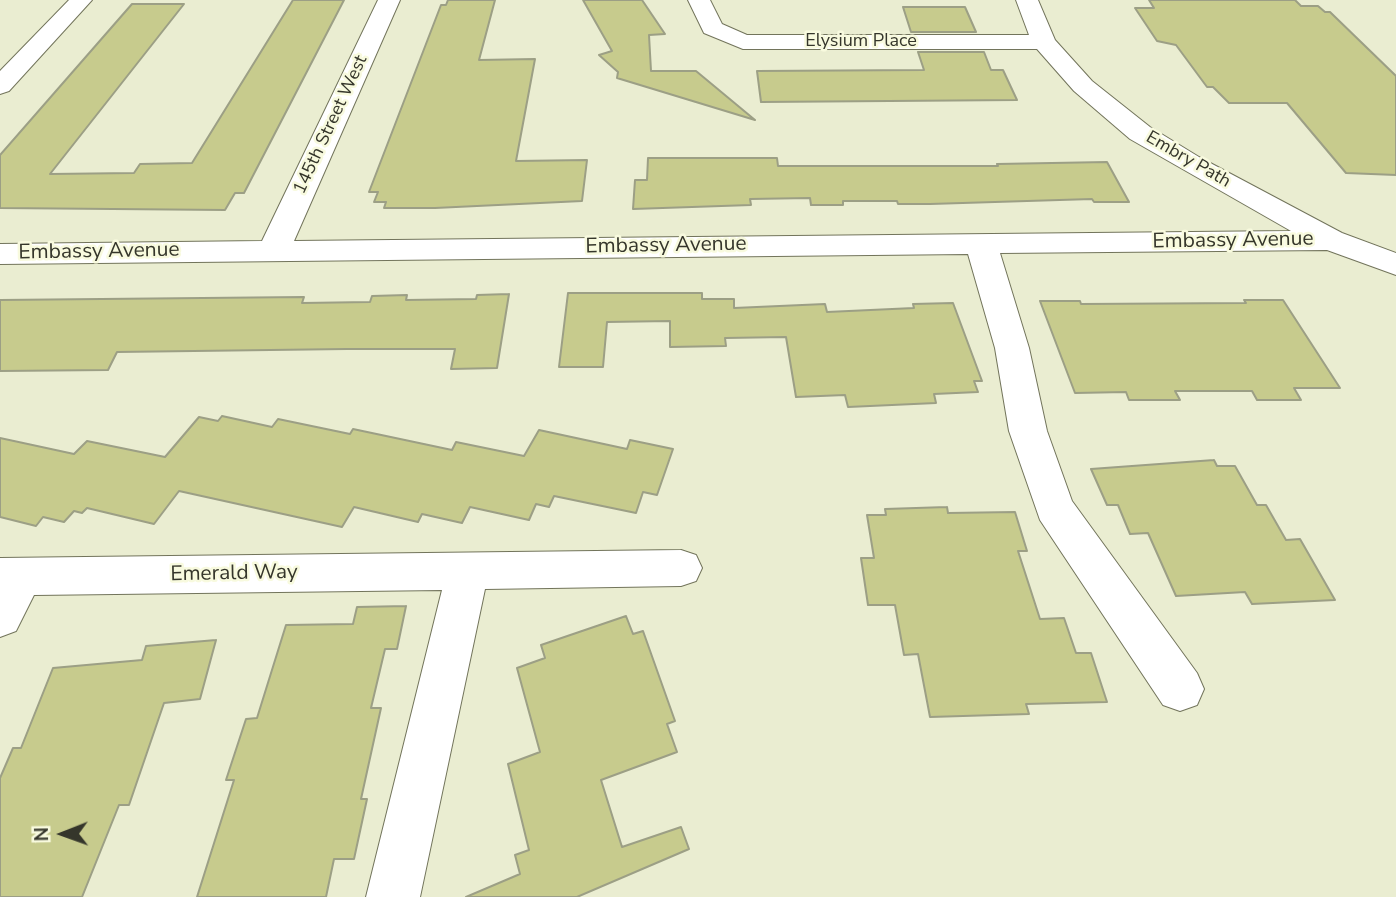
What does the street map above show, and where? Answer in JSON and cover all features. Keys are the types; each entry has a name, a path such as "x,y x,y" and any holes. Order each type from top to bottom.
{"street":[{"path":"0,86 81,0"},
{"name":"145th Street West","path":"274,250 389,0"},
{"name":"Elysium Place","path":"699,0 712,28 743,42 1044,42"},
{"name":"Embry Path","path":"1027,0 1044,42 1083,86 1140,133 1189,163 1331,240 1396,265"},
{"path":"11,40 45,39"},
{"name":"Embassy Avenue","path":"0,254 1331,240"},
{"path":"981,243 1012,348 1028,431 1054,508 1180,689"},
{"name":"Emerald Way","path":"10,577 681,568"},
{"path":"393,897 468,570"},
{"path":"0,617 10,577"}],"building":[{"path":"293,0 344,0 244,193 235,193 225,210 0,208 0,155 132,4 184,4 50,174 134,173 140,164 192,163"},
{"path":"448,0 495,0 479,60 535,59 516,161 587,160 582,201 435,208 384,208 386,202 374,202 378,192 369,192 441,5 446,5"},
{"path":"583,0 642,0 665,34 649,35 651,71 696,71 755,120 617,78 618,72 599,55 612,51"},
{"path":"1149,0 1295,0 1301,6 1318,6 1325,12 1330,12 1396,76 1396,175 1346,173 1287,103 1229,103 1213,87 1207,87 1176,45 1157,41 1135,8 1154,8"},
{"path":"903,7 965,7 976,32 911,32"},
{"path":"918,52 984,52 991,70 1003,70 1017,100 761,102 757,71 924,70"},
{"path":"648,158 777,158 778,166 998,166 997,164 1107,162 1129,202 1094,202 1092,199 930,204 843,201 843,205 811,205 810,198 750,199 751,205 633,209 635,180 647,180"},
{"path":"568,293 702,293 702,299 734,299 734,308 825,304 827,312 914,308 913,304 953,303 982,381 974,381 978,392 934,394 936,403 848,407 845,395 796,397 786,337 725,338 726,346 670,347 670,321 607,322 603,367 559,367"},
{"path":"509,294 497,368 451,369 455,349 347,349 117,352 108,370 0,371 0,300 304,297 302,303 370,302 372,296 407,295 406,300 476,299 477,295"},
{"path":"1244,300 1283,300 1340,388 1294,388 1301,400 1257,400 1252,391 1175,391 1180,400 1129,400 1126,392 1075,393 1040,301 1080,301 1081,304 1246,303"},
{"path":"222,416 272,427 278,419 350,434 353,429 452,450 456,442 524,456 539,430 627,449 630,440 673,449 657,495 643,492 636,513 554,496 549,507 536,504 529,520 470,507 462,523 422,514 418,522 354,507 342,527 179,491 154,524 87,508 82,513 74,511 64,522 43,517 36,526 0,517 0,438 74,454 87,441 165,457 199,417 218,421"},
{"path":"1214,460 1217,466 1235,466 1257,505 1266,505 1286,540 1300,539 1335,600 1252,604 1245,592 1176,596 1148,533 1130,534 1118,505 1107,505 1091,469"},
{"path":"947,507 948,513 1015,512 1027,551 1018,551 1040,619 1064,618 1076,653 1091,653 1107,702 1026,704 1029,714 930,717 918,654 904,655 895,605 868,605 861,558 874,558 867,515 886,515 885,509"},
{"path":"406,606 397,649 385,649 371,708 381,708 361,799 367,799 354,859 334,859 326,897 197,897 234,780 226,780 246,719 257,718 286,625 353,624 357,607"},
{"path":"626,616 633,634 643,631 675,721 667,724 677,752 601,780 622,847 681,827 689,849 577,897 466,897 520,874 515,855 529,850 508,764 540,752 517,668 545,658 541,645"},
{"path":"216,640 200,699 164,703 129,805 119,805 82,897 0,897 0,778 13,748 21,748 53,668 142,660 146,646"}]}
